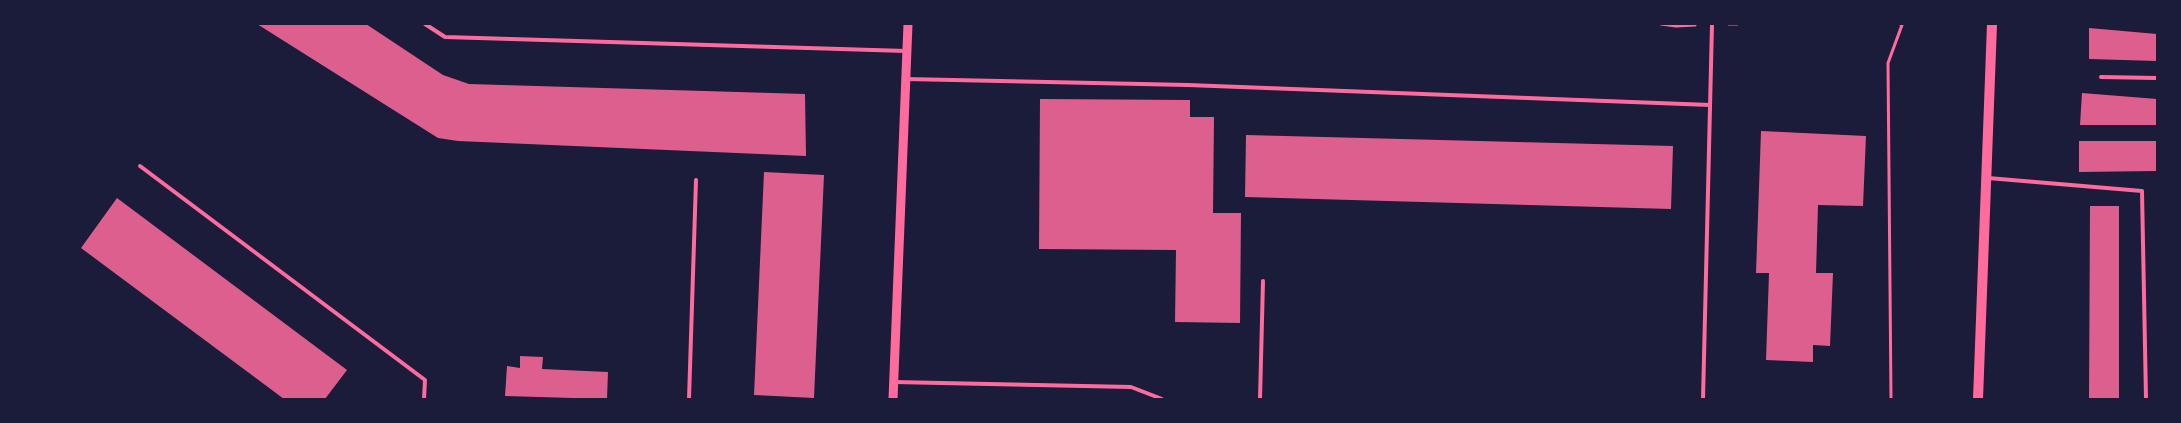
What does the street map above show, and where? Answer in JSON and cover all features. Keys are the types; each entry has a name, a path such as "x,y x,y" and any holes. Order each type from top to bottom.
{"main road":[{"path":"1978,399 1992,24"}],"street":[{"path":"893,399 892,382 908,24"}],"lane":[{"path":"425,24 445,37 907,51"},
{"path":"1703,399 1712,24"},
{"path":"2101,77 2157,78"},
{"path":"906,78 1188,85 1710,106"},
{"path":"140,166 424,380 424,399"},
{"path":"1986,178 2142,191 2146,399"},
{"path":"689,399 696,180"},
{"path":"1260,399 1263,281"},
{"path":"892,382 1131,386 1162,399"}],"path":[{"path":"1891,399 1888,63 1902,25 1900,24"}],"building":[{"path":"257,24 366,24 443,75 469,84 805,94 806,156 458,141 438,138"},
{"path":"2089,28 2157,34 2157,61 2089,59"},
{"path":"2082,93 2157,99 2157,125 2080,125"},
{"path":"1040,99 1190,100 1190,117 1214,117 1213,213 1241,213 1240,323 1175,322 1176,250 1039,249"},
{"path":"1761,131 1866,136 1863,206 1818,205 1816,273 1833,273 1830,346 1813,345 1813,362 1766,360 1769,273 1756,273"},
{"path":"1246,135 1673,146 1671,209 1245,197"},
{"path":"2079,141 2157,141 2157,171 2079,172"},
{"path":"764,172 824,175 814,398 754,395"},
{"path":"117,198 347,370 325,399 284,399 81,248"},
{"path":"2090,206 2119,206 2119,399 2089,399"},
{"path":"520,356 543,357 542,369 608,372 607,399 505,396 507,366 520,368"}]}
